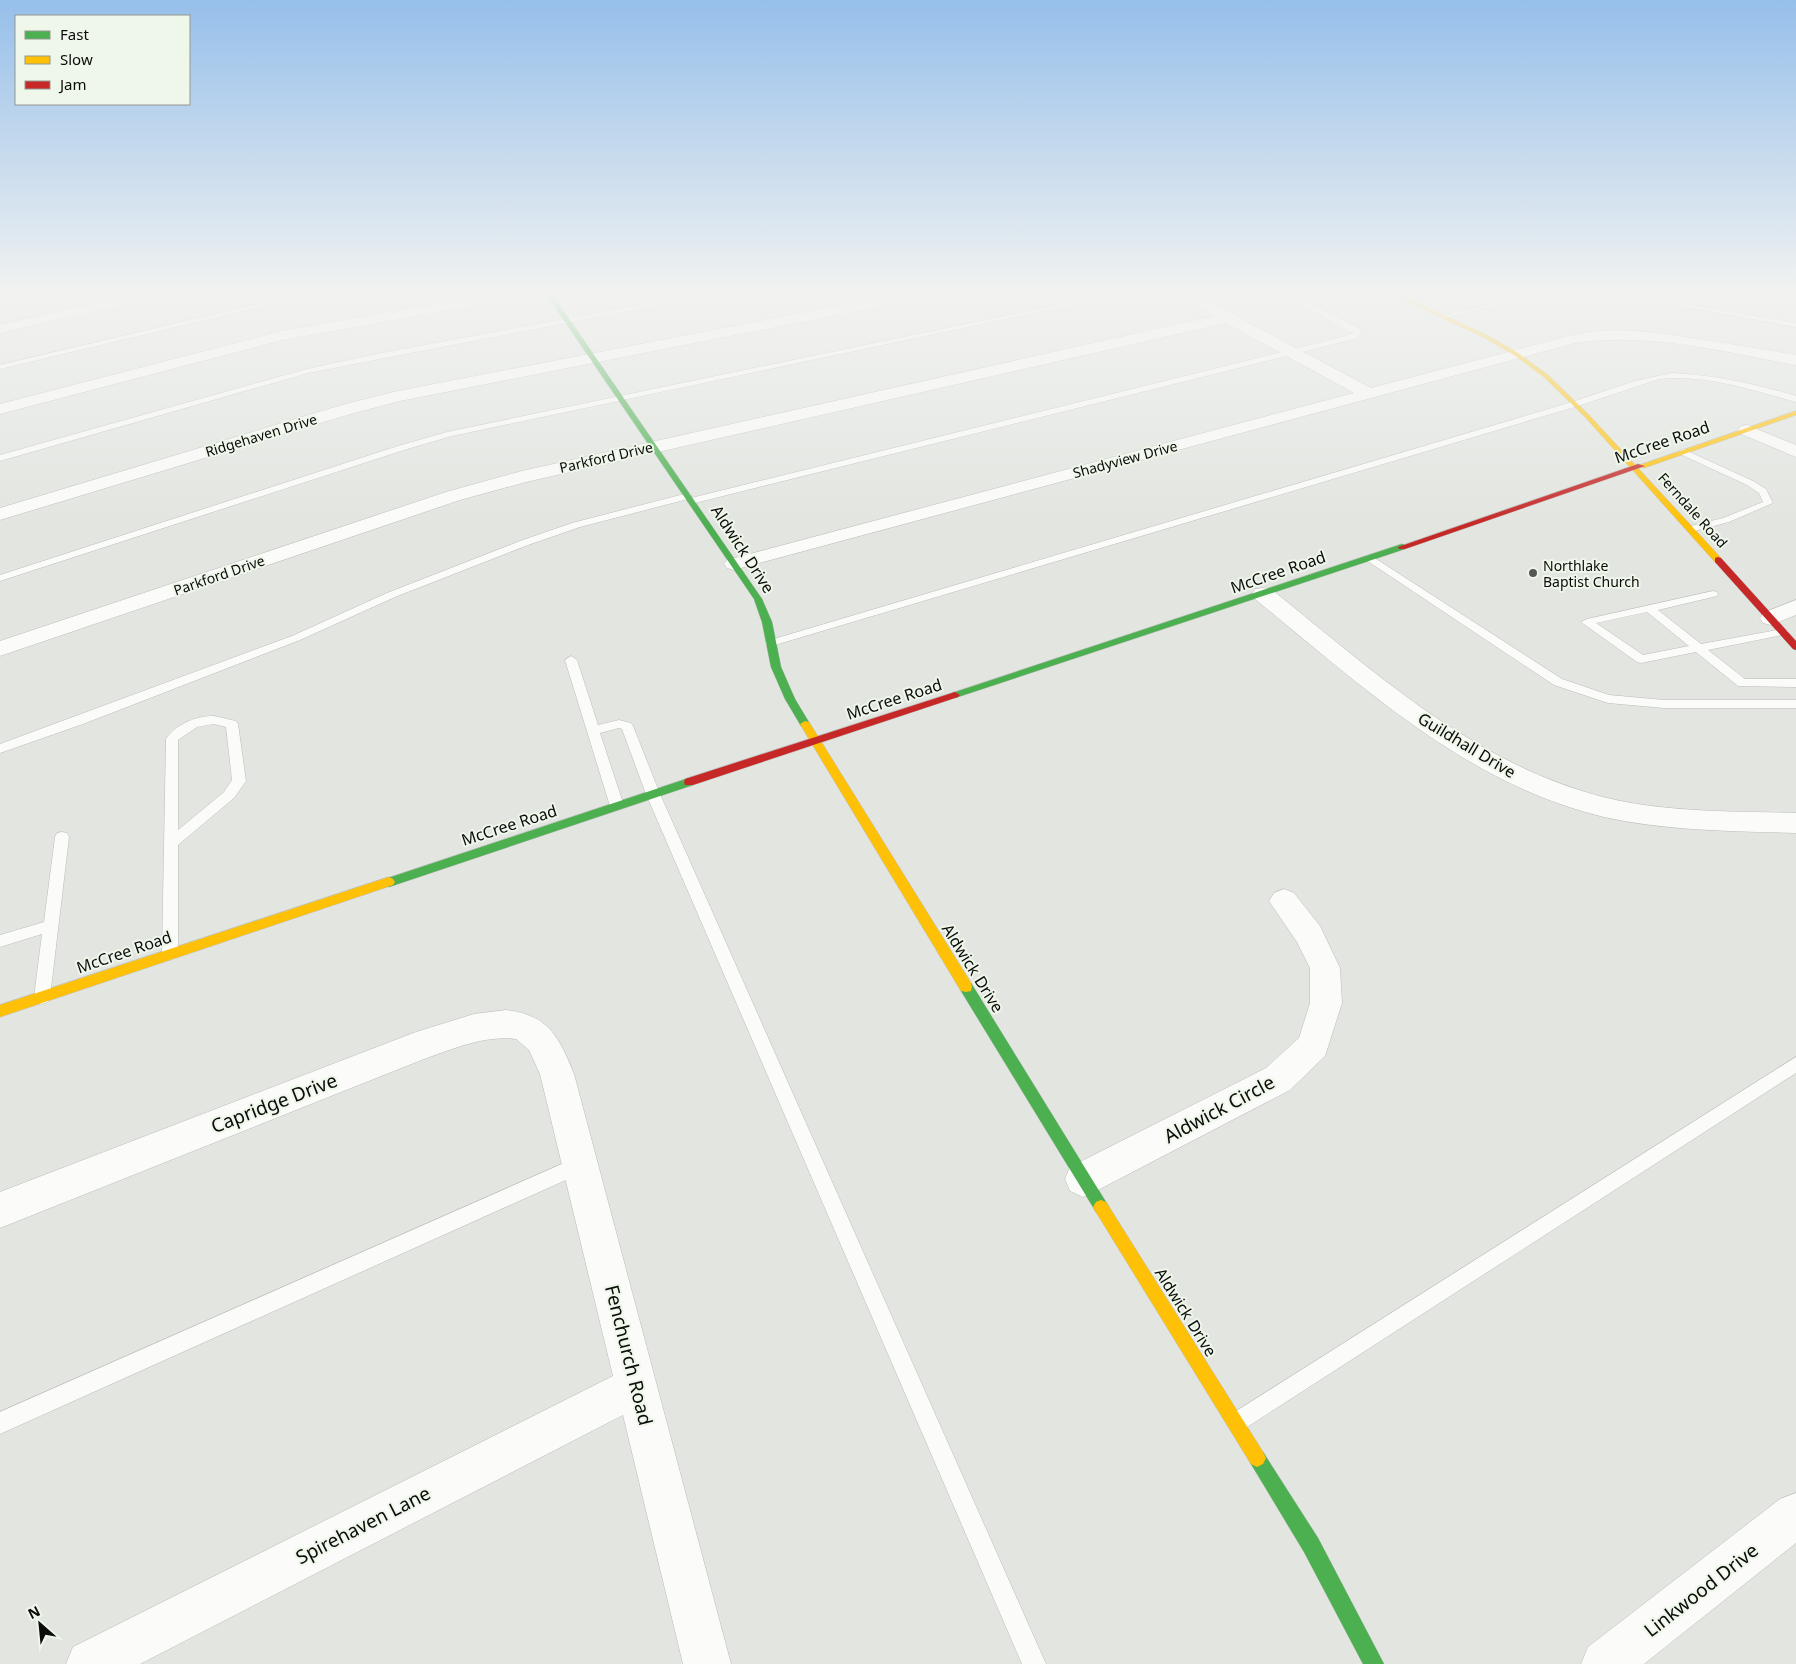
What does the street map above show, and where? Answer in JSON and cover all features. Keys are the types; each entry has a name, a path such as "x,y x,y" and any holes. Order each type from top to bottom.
{"street":[{"path":"0,409 156,369"},
{"name":"Ridgehaven Drive","path":"0,514 348,409 417,392 537,369"},
{"name":"Aldwick Drive","path":"599,369 758,599 767,622 776,667 790,699 1083,1179 1311,1545 1374,1664"},
{"name":"Parkford Drive","path":"0,649 452,496 522,477 654,446 1001,369"},
{"path":"1321,369 1369,394"},
{"name":"Shadyview Drive","path":"734,564 1462,369"},
{"name":"Ferndale Road","path":"1536,369 1575,404 1635,468 1796,647"},
{"name":"McCree Road","path":"0,1011 652,794 1263,594 1796,413"},
{"path":"1747,430 1796,452"},
{"name":"Guildhall Drive","path":"1263,594 1415,714 1473,753 1521,778 1578,800 1648,815 1717,821 1796,823"},
{"path":"1777,625 1796,607"},
{"name":"Aldwick Circle","path":"1083,1179 1278,1079 1313,1046 1326,1003 1324,968 1309,935 1284,901"},
{"name":"Capridge Drive","path":"0,1210 416,1047 474,1028 507,1023 530,1030 546,1048"},
{"name":"Fenchurch Road","path":"546,1048 557,1074 707,1664"},
{"name":"Spirehaven Lane","path":"90,1664 636,1386"},
{"name":"Linkwood Drive","path":"1605,1664 1796,1515"}],"lane":[{"path":"0,458 317,369"},
{"path":"0,578 401,448 450,434 765,369"},
{"path":"0,749 79,721 296,638 391,595 524,543 576,525 1227,369"},
{"path":"771,643 1575,404 1660,376 1698,377 1778,392 1796,399"},
{"path":"1683,452 1750,483 1763,491 1768,503 1726,520 1691,530"},
{"path":"1370,558 1543,672 1566,684 1608,699 1664,704 1796,704"},
{"path":"1713,594 1587,622 1641,659 1700,648 1777,625"},
{"path":"1649,608 1742,683 1796,683"},
{"path":"571,660 617,806"},
{"path":"170,844 229,795 240,781 232,724 214,718 198,722 189,725 172,739 170,844 170,954"},
{"path":"593,730 619,724 626,726 652,794 1034,1664"},
{"path":"42,997 62,837"},
{"path":"0,941 50,926"},
{"path":"1236,1423 1796,1064"},
{"path":"0,1423 580,1165"}],"traffic: fast":[{"path":"600,369 758,599 767,622 776,667 790,699 805,724"},
{"path":"955,695 1402,547"},
{"path":"389,882 689,782"},
{"path":"966,987 1101,1207"},
{"path":"1257,1458 1311,1545 1374,1664"}],"traffic: slow":[{"path":"1536,369 1587,416 1718,560"},
{"path":"1641,466 1796,413"},
{"path":"805,724 966,987"},
{"path":"0,1011 389,882"},
{"path":"1101,1207 1257,1458"}],"traffic: jam":[{"path":"1402,547 1641,466"},
{"path":"1718,560 1796,647"},
{"path":"689,782 955,695"}],"place":[{"name":"Northlake Baptist Church","path":"1533,573"}]}
